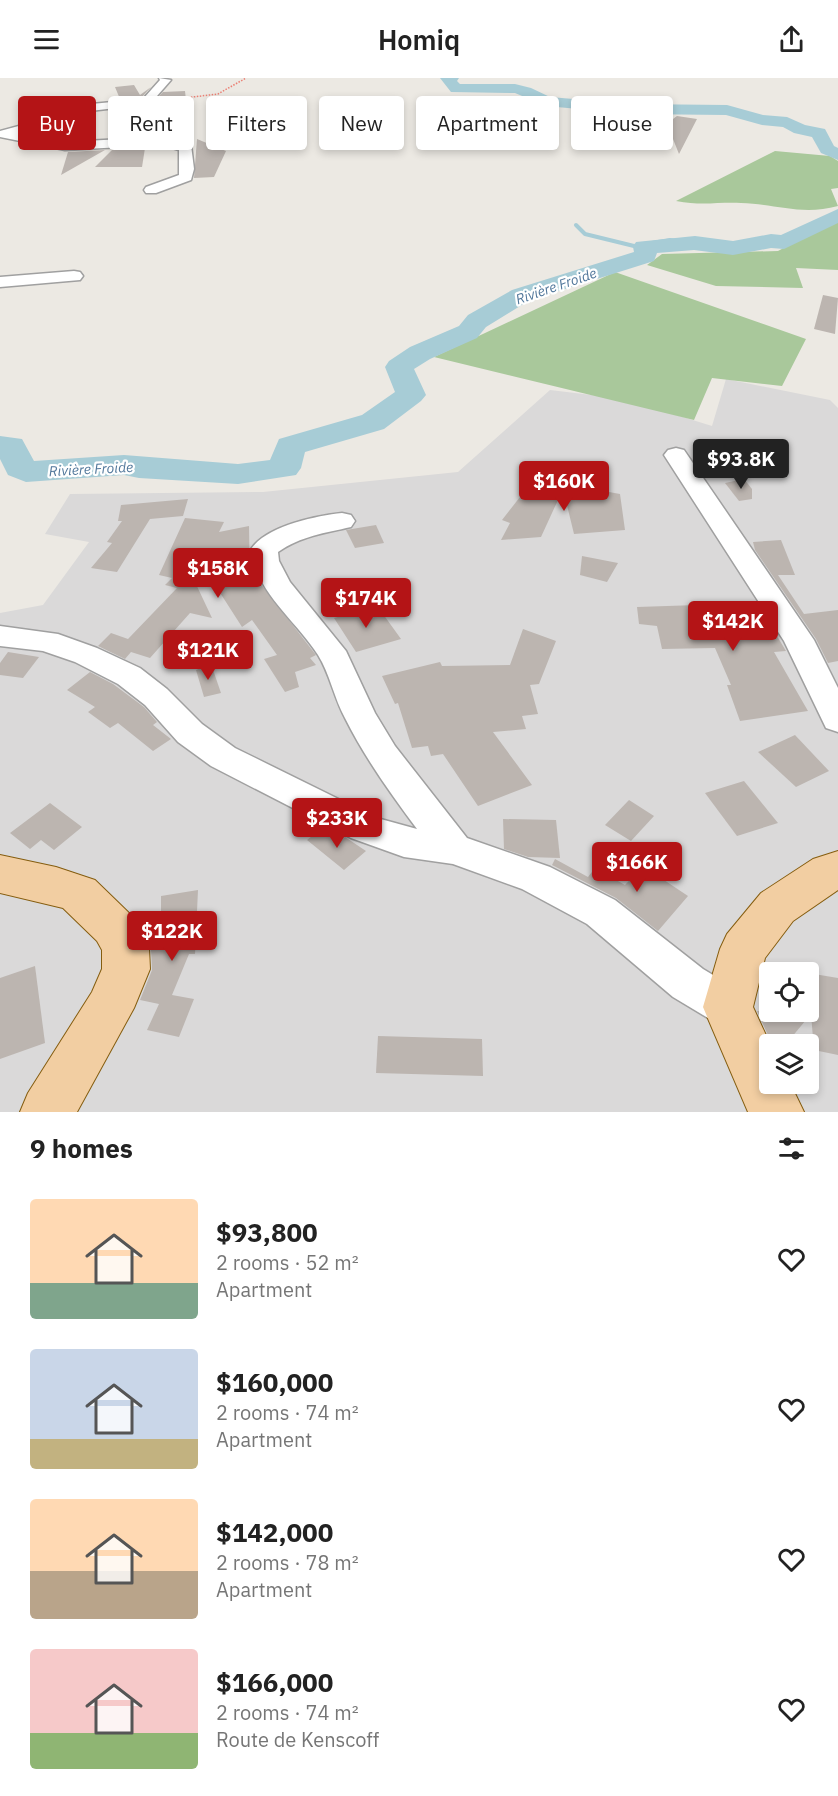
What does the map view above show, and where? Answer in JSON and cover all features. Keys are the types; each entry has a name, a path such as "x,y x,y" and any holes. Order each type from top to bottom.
{"main road":[{"path":"777,1112 761,1083 728,1007 744,949 777,907 829,872 838,869"},
{"path":"0,874 56,886 79,894 108,921 125,948 126,969 109,1008 47,1112"}],"street":[{"path":"151,96 166,80 164,78"},
{"path":"2,134 45,124 71,110 108,106"},
{"path":"2,134 18,137"},
{"path":"96,144 162,141 186,148 184,161 187,170 186,177 151,190"},
{"path":"78,150 88,153 111,152"},
{"path":"0,282 74,276"},
{"path":"676,455 799,640 838,720"},
{"path":"342,520 327,522 288,534 264,549 264,560 279,585 331,651 362,720 377,746 454,849"},
{"path":"0,636 47,641 86,655 129,676 156,697 190,733 223,757 364,828 404,842 454,849 536,878 601,912 688,983 728,1007"}],"path":[{"path":"194,97 218,94 246,78"}],"shaded area":[{"path":"726,379 830,400 838,408 838,1112 0,1112 0,613 43,605 89,542 45,534 70,494 263,492 458,472 550,390 625,399 712,426"}],"green space":[{"path":"775,151 830,156 838,161 838,188 831,189 838,206 801,210 754,204 701,204 676,201"},
{"path":"838,219 838,270 796,268 803,288 716,286 647,265 662,254 778,251"},
{"path":"615,272 806,339 782,386 712,378 694,420 434,357"}],"building":[{"path":"134,85 140,95 151,87 143,96 119,96 115,87"},
{"path":"185,91 186,96 159,96 163,92"},
{"path":"677,116 697,119 679,154 673,139 673,119"},
{"path":"197,139 206,143 206,150 226,151 214,177 194,178"},
{"path":"105,150 61,175 68,152"},
{"path":"112,150 145,150 142,167 95,167"},
{"path":"823,295 838,298 835,334 814,329"},
{"path":"744,479 752,489 752,499 739,501 725,483"},
{"path":"527,488 587,488 620,494 625,530 574,534 563,489 541,537 501,540 510,523 502,520"},
{"path":"188,499 183,516 150,519 117,572 91,568 112,543 107,542 122,521 118,521 121,505"},
{"path":"185,518 224,522 219,532 249,526 250,586 260,583 316,655 310,658 316,665 295,672 299,687 285,692 264,659 277,655 252,620 242,627 208,574 195,582 212,618 190,613 150,658 131,652 125,659 98,646 111,633 128,639 177,588 165,585 172,578 159,575"},
{"path":"376,525 384,543 355,548 346,530"},
{"path":"781,540 795,575 778,575 804,614 838,610 838,661 828,663 816,639 755,550 753,542"},
{"path":"582,556 618,563 607,582 580,575"},
{"path":"757,603 786,651 774,652 808,711 740,721 727,685 731,685 715,648 662,649 657,626 639,624 637,607"},
{"path":"357,604 368,619 383,614 401,639 356,652 334,618 345,615 341,609"},
{"path":"523,629 556,641 539,684 530,685 538,714 522,716 526,729 493,732 532,785 478,806 443,754 431,756 428,746 412,748 398,703 395,704 382,676 440,662 442,666 510,665"},
{"path":"8,652 39,657 23,678 0,675 0,663"},
{"path":"211,664 221,693 204,697 196,670"},
{"path":"90,672 113,684 144,707 157,722 153,725 171,739 153,751 118,723 110,728 88,712 95,707 67,690"},
{"path":"795,735 829,771 796,787 758,752"},
{"path":"744,781 778,823 737,836 705,793"},
{"path":"629,800 654,816 631,841 605,825"},
{"path":"50,803 82,827 54,850 41,840 30,849 10,833"},
{"path":"503,819 556,820 560,858 528,857 504,849"},
{"path":"321,829 339,843 345,837 366,851 344,870 307,840"},
{"path":"555,859 588,877 595,868 625,885 643,866 688,896 658,931 616,898 552,865"},
{"path":"198,890 195,954 189,954 172,995 194,999 179,1037 147,1030 159,1004 140,1000 152,970 151,950 161,930 161,896"},
{"path":"35,966 45,1043 0,1059 0,978"},
{"path":"819,975 838,978 838,1055 819,1051 819,1034 813,1034 812,1022 819,1022"},
{"path":"762,1022 804,1022 794,1034 767,1034"},
{"path":"378,1036 482,1039 483,1076 376,1073"}],"waterway":[{"path":"452,78 447,79 456,89 491,87 515,89 526,91 546,101 632,109 727,110 762,120 787,122 800,129 819,133 827,149 838,155"},
{"name":"Rivière Froide","path":"0,446 11,446 20,468 26,472 124,465 139,468 238,474 284,468 290,446 373,422 411,395 399,367 420,353 468,332 477,321 521,295 646,256 644,247 695,243 733,248 771,241 784,242 838,215"},
{"path":"576,225 585,234 634,246 670,240 695,243"}]}
